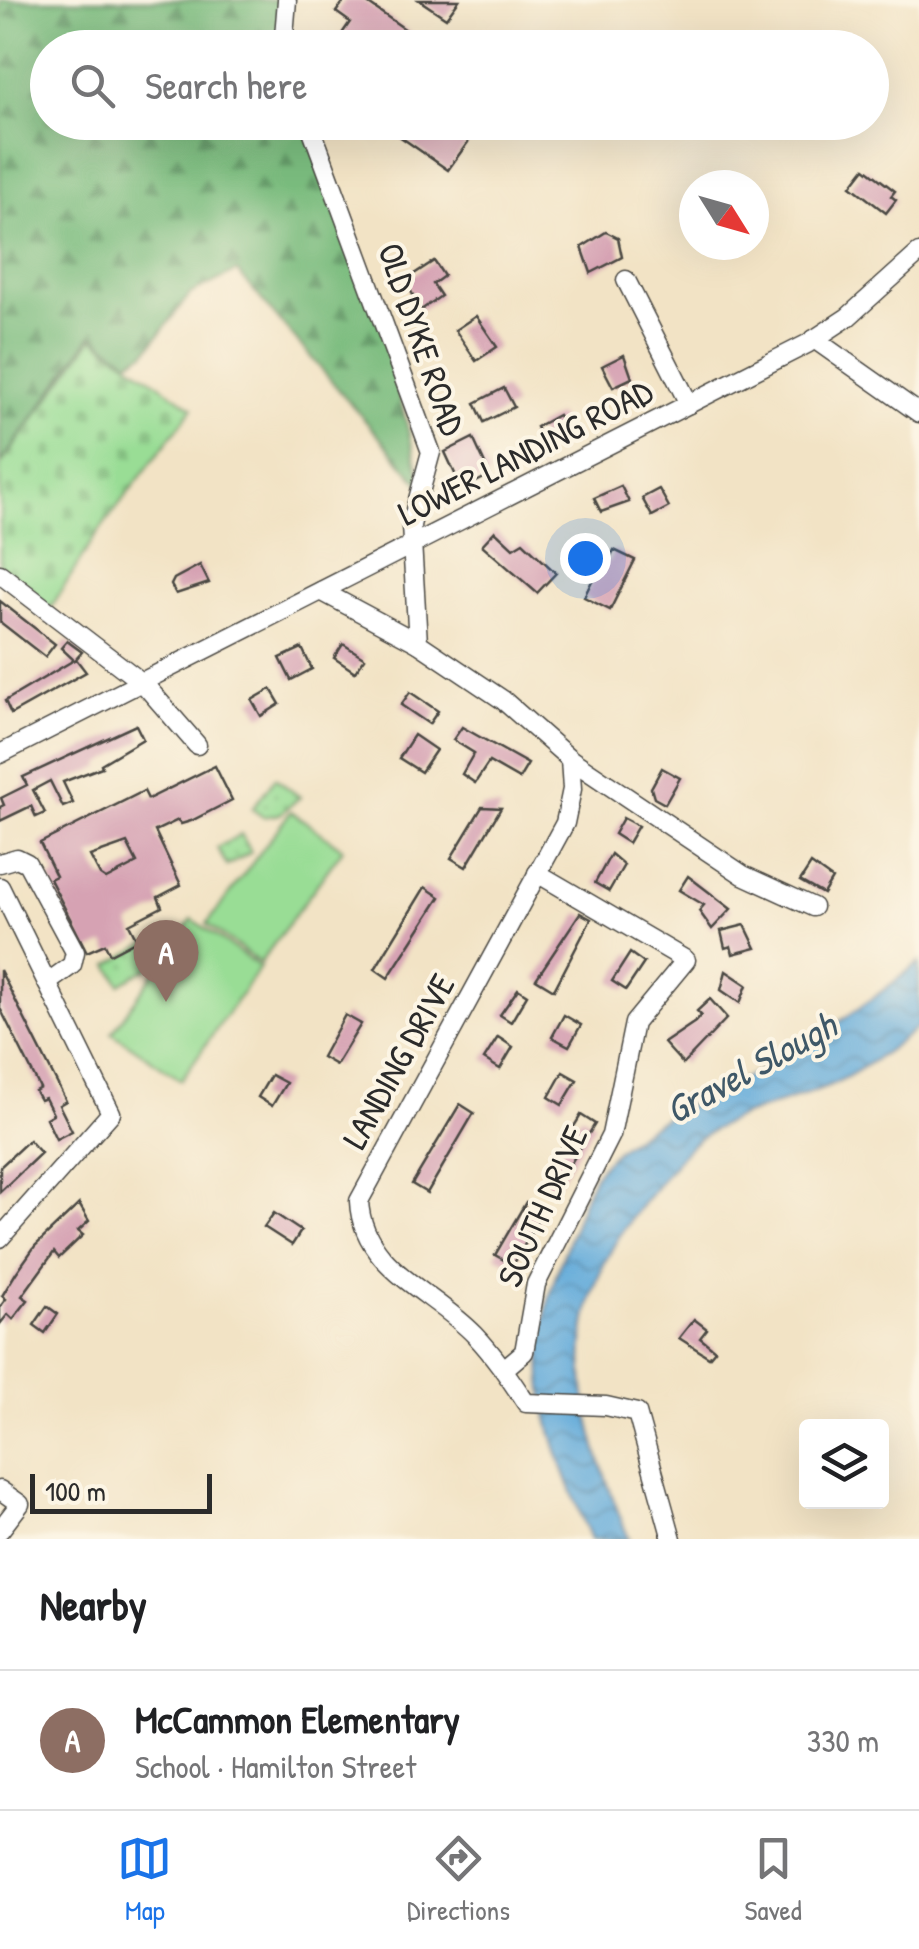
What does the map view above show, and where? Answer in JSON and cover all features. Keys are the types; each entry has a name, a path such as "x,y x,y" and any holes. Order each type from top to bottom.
{"street":[{"path":"284,30 286,0"},
{"name":"OLD DYKE ROAD","path":"317,140 432,452 412,525 418,643"},
{"name":"LOWER LANDING ROAD","path":"0,754 814,340 848,317 919,253"},
{"path":"626,280 689,404"},
{"path":"814,340 919,413"},
{"path":"0,574 144,684 198,745"},
{"path":"321,591 418,643 502,700 570,760 743,874 813,907"},
{"name":"LANDING DRIVE","path":"570,760 572,789 566,823 359,1201 360,1225 375,1253 474,1333 526,1403 606,1406 637,1413 672,1539"},
{"path":"0,863 17,858 27,863 75,952 72,964 47,982"},
{"name":"SOUTH DRIVE","path":"504,1369 524,1352 536,1284 611,1135 634,1023 686,960 537,873"},
{"path":"0,888 6,915 47,982 111,1112 0,1238"},
{"path":"0,1490 20,1504 0,1530"}],"green space":[{"path":"0,0 282,0 286,30 30,30 30,140 315,140 376,304 423,488 237,271 190,294 145,353 128,361 92,335 0,464"},
{"path":"93,338 193,408 96,535 49,611 0,575 0,466"},
{"path":"275,778 300,797 280,814 263,817 252,809"},
{"path":"291,811 343,849 260,963 207,924"},
{"path":"241,834 251,852 227,866 217,848"},
{"path":"192,919 260,967 181,1080 112,1033"},
{"path":"149,942 155,953 150,967 120,984 109,965"}],"water":[{"name":"Gravel Slough","path":"919,962 919,1026 837,1082 730,1121 697,1140 620,1235 598,1277 586,1319 582,1360 596,1446 629,1539 591,1539 551,1432 541,1365 550,1293 595,1175 627,1142 648,1128 804,1045"}],"building":[{"path":"345,0 363,0 406,30 345,30 350,22 336,12"},
{"path":"419,0 459,0 446,18"},
{"path":"405,140 470,140 448,170"},
{"path":"865,168 895,191 891,196 896,200 886,213 851,186"},
{"path":"606,232 618,238 622,257 591,273 582,247"},
{"path":"434,261 444,276 433,284 441,296 421,310 405,280"},
{"path":"476,316 497,347 476,361 455,330"},
{"path":"624,355 632,378 613,387 602,366"},
{"path":"504,388 514,407 484,422 475,403"},
{"path":"558,415 566,429 543,441 536,427"},
{"path":"473,438 490,475 462,489 445,452"},
{"path":"621,486 629,502 601,512 594,498"},
{"path":"659,489 669,507 652,516 642,498"},
{"path":"495,531 513,548 523,542 556,573 537,593 482,545"},
{"path":"614,550 635,560 610,610 584,597 595,575 583,570 591,554 608,562"},
{"path":"200,565 209,583 176,594 171,585 174,579"},
{"path":"0,601 55,644 45,657 0,622"},
{"path":"67,641 82,652 76,659 86,672 11,714 5,701 74,660 61,648"},
{"path":"343,644 365,658 355,672 334,658"},
{"path":"302,648 312,669 291,680 280,658"},
{"path":"271,689 280,704 261,716 252,700"},
{"path":"410,692 438,711 429,724 401,705"},
{"path":"136,725 143,739 101,764 102,767 63,782 73,803 63,807 50,781 33,790 45,813 36,817 31,806 0,821 0,807 4,805 1,798 27,785 23,777"},
{"path":"462,727 528,764 519,779 489,762 475,783 462,774 474,753 453,740"},
{"path":"414,735 436,750 421,772 399,758"},
{"path":"215,766 232,800 191,821 181,824 178,820 155,831 181,885 158,897 162,907 129,924 137,940 110,954 105,944 87,952 50,879 56,876 40,843 144,791 148,799","holes":["127,843 137,863 106,879 90,856"]},
{"path":"662,768 680,778 665,804 654,798 651,788"},
{"path":"482,807 501,808 466,867 451,858"},
{"path":"623,818 638,826 628,843 614,834"},
{"path":"611,854 624,865 609,891 595,883"},
{"path":"811,864 832,879 823,894 800,881"},
{"path":"688,876 731,909 712,929 699,911 704,905 679,890"},
{"path":"425,887 440,897 388,978 375,969"},
{"path":"580,913 591,919 554,990 536,979"},
{"path":"745,925 756,948 733,954 731,946 725,948 721,931"},
{"path":"630,953 644,963 626,990 612,981"},
{"path":"0,970 66,1101 59,1105 72,1131 56,1139 46,1118 53,1114 45,1098 40,1100 35,1091 40,1088 0,1008"},
{"path":"726,971 747,985 740,1003 721,990"},
{"path":"518,989 527,995 511,1022 500,1015"},
{"path":"710,999 727,1018 683,1064 664,1043 695,1022 701,1015 697,1011"},
{"path":"345,1015 361,1024 336,1065 322,1057"},
{"path":"564,1015 581,1025 569,1046 552,1037"},
{"path":"498,1037 513,1047 500,1069 484,1059"},
{"path":"563,1072 577,1080 562,1105 549,1097"},
{"path":"271,1075 286,1083 272,1106 258,1097"},
{"path":"460,1104 474,1113 427,1193 412,1184"},
{"path":"581,1115 595,1124 555,1189 541,1180"},
{"path":"29,1140 41,1153 0,1192 0,1167"},
{"path":"526,1202 543,1212 513,1265 495,1255"},
{"path":"79,1204 89,1221 78,1231 83,1235 59,1258 54,1252 22,1296 28,1300 13,1319 8,1314 0,1324 0,1307 6,1299 2,1296 16,1273 35,1246"},
{"path":"274,1213 301,1231 292,1245 264,1227"},
{"path":"47,1306 58,1314 45,1333 34,1325"},
{"path":"694,1319 707,1329 700,1338 715,1350 709,1357 679,1338"}],"place":[{"name":"McCammon Elementary","path":"166,1002"}]}
